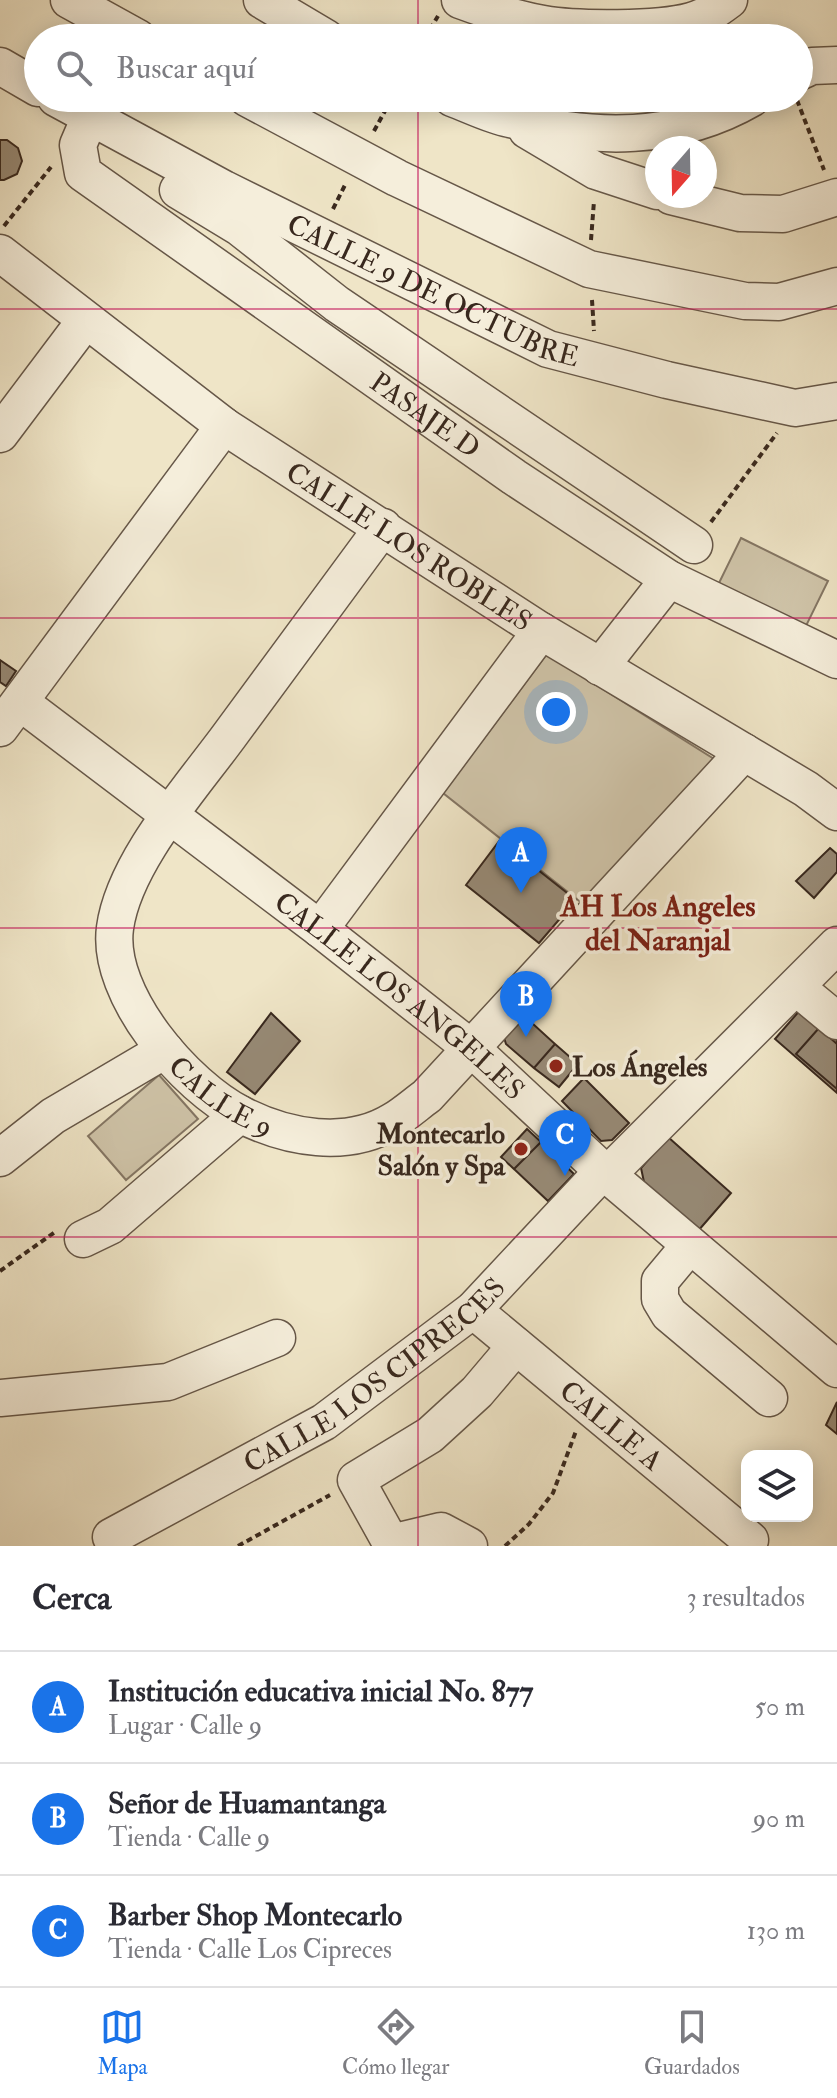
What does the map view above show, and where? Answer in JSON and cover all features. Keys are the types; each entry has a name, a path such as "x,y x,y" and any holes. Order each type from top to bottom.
{"street":[{"path":"69,0 113,24"},
{"path":"262,0 302,24"},
{"path":"460,0 541,24"},
{"path":"652,24 690,21 713,12 729,0"},
{"path":"813,66 837,65"},
{"name":"CALLE 9 DE OCTUBRE","path":"0,66 24,80"},
{"name":"CALLE 9 DE OCTUBRE","path":"74,112 88,122 548,349 667,380 823,401"},
{"path":"273,112 384,172 589,269 745,301 779,302 837,286"},
{"path":"490,112 509,119 577,131 636,134 675,129 728,112"},
{"path":"509,119 596,171 645,187"},
{"path":"88,122 150,172 239,227 337,304 694,545"},
{"name":"PASAJE D","path":"88,122 78,145 83,173 514,477 669,579 837,660"},
{"path":"717,207 740,213 783,214 832,186"},
{"name":"CALLE LOS ROBLES","path":"0,253 224,426 541,631 806,789 837,812"},
{"path":"0,434 85,321"},
{"path":"10,715 224,426"},
{"name":"CALLE 9","path":"383,527 170,817 133,872 120,903 115,930 116,958 125,987 140,1016 165,1050 205,1088 240,1114 299,1135 331,1138 363,1133 391,1123 427,1096 744,752"},
{"path":"600,667 669,579"},
{"path":"320,929 541,631"},
{"name":"CALLE LOS ANGELES","path":"10,715 170,817 320,929 471,1048 605,1173 837,1369"},
{"name":"CALLE LOS CIPRECES","path":"111,1537 324,1422 473,1310 605,1173 837,945"},
{"path":"796,987 837,1021"},
{"path":"0,1158 53,1116 165,1050"},
{"path":"83,1239 110,1226 240,1114"},
{"path":"690,1245 660,1281 660,1299 669,1314 769,1398"},
{"name":"CALLE A","path":"473,1310 750,1540"},
{"path":"0,1398 168,1382 277,1338"},
{"path":"469,1546 441,1531 391,1543 356,1480 430,1435 477,1392 516,1346"}],"path":[{"path":"802,112 832,186"},
{"path":"0,231 54,162"},
{"path":"694,545 823,401"},
{"path":"0,1271 58,1230 83,1239"},
{"path":"505,1546 529,1524 553,1493 586,1404"},
{"path":"238,1546 356,1480"}],"shaded area":[{"path":"741,538 828,581 804,630 717,587"},
{"path":"547,654 714,759 583,904 443,793"},
{"path":"159,1075 198,1119 126,1180 88,1136"}],"building":[{"path":"0,140 7,140 18,148 22,161 17,174 4,180 0,180"},
{"path":"0,660 16,671 6,686 0,682"},
{"path":"500,840 576,900 539,943 466,885"},
{"path":"830,848 837,854 837,872 814,898 796,881"},
{"path":"801,1009 837,1040 837,1093 775,1039"},
{"path":"271,1013 300,1041 255,1094 227,1072"},
{"path":"521,1013 555,1044 534,1068 506,1044 502,1031"},
{"path":"819,1028 837,1044 837,1089 796,1054"},
{"name":"Los Ángeles","path":"555,1044 578,1064 559,1087 534,1068"},
{"path":"584,1078 629,1123 612,1140 601,1141 562,1101"},
{"name":"Montecarlo Salón y Spa","path":"527,1129 541,1142 514,1169 501,1157"},
{"path":"668,1137 731,1193 698,1231 644,1182 641,1168"},
{"path":"541,1142 574,1174 548,1201 514,1169"},
{"path":"837,1402 837,1434 826,1425"}],"place":[{"name":"Institución educativa inicial No. 877","path":"521,893"},
{"name":"Señor de Huamantanga","path":"526,1037"},
{"name":"Los Ángeles","path":"556,1066"},
{"name":"Montecarlo Salón y Spa","path":"521,1149"},
{"name":"Barber Shop Montecarlo","path":"565,1176"}],"district":[{"name":"AH Los Angeles del Naranjal","path":"658,923"}]}
